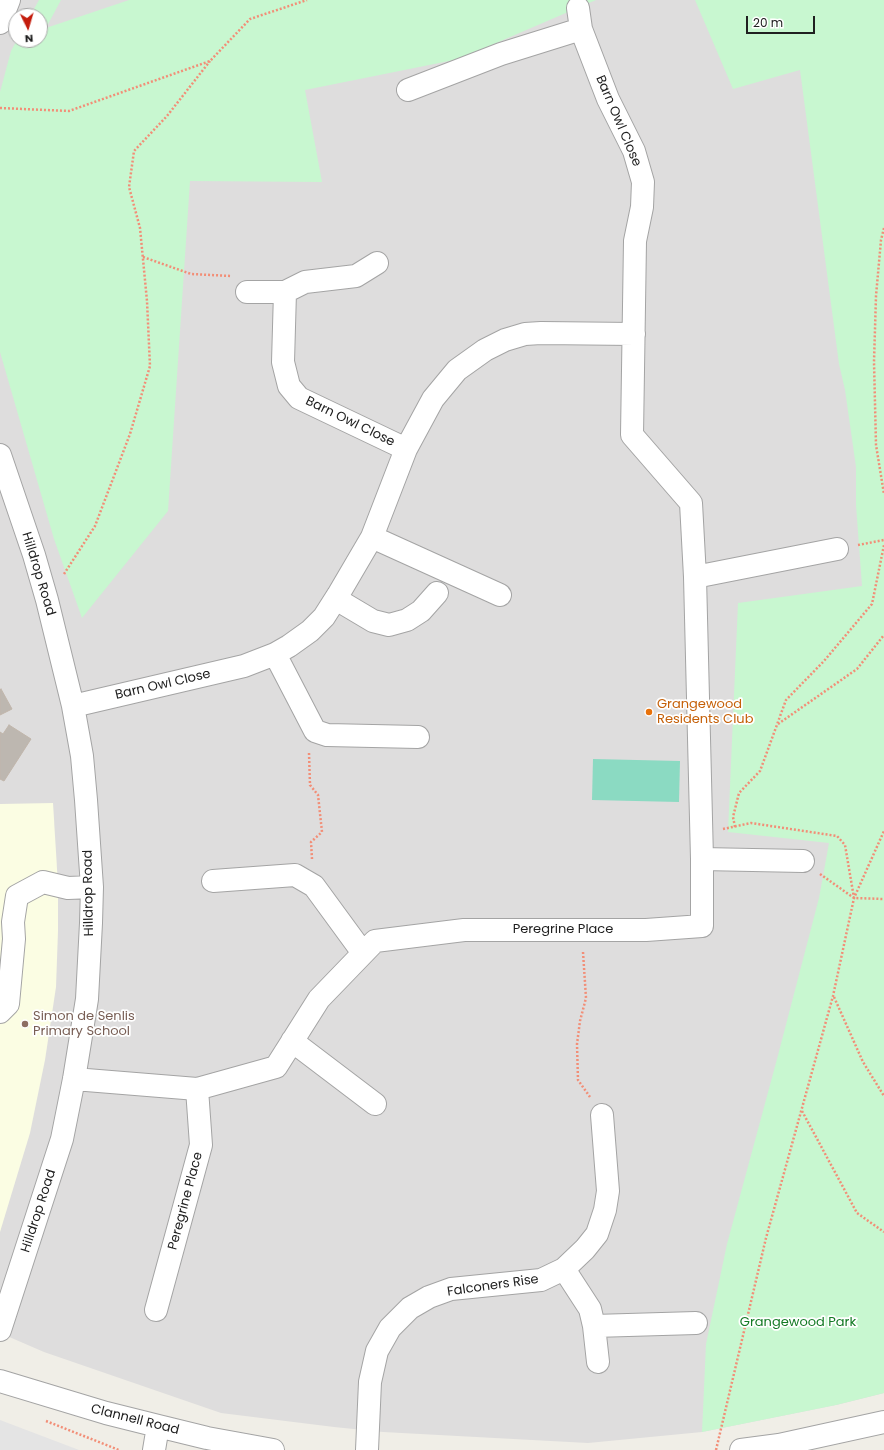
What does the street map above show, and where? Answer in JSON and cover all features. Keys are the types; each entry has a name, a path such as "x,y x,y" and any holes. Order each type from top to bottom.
{"street":[{"path":"0,23 9,0"},
{"name":"Barn Owl Close","path":"578,8 581,30 608,100 634,151 643,182 642,207 635,241 632,435 692,503 702,859"},
{"path":"408,90 501,54 581,30"},
{"path":"247,292 285,292 305,282 356,276 377,263"},
{"name":"Barn Owl Close","path":"285,292 283,362 289,386 299,398 406,449"},
{"name":"Barn Owl Close","path":"73,706 244,666 275,654 310,631 324,617 336,599 372,537 406,449 433,399 456,370 485,350 505,340 525,334 634,334"},
{"name":"Hilldrop Road","path":"0,455 34,555 47,600 73,706 82,756 92,887 87,1000 62,1139 0,1330"},
{"path":"372,537 500,595"},
{"path":"695,577 837,549"},
{"path":"336,599 373,621 389,625 407,620 420,611 437,593"},
{"path":"275,654 315,731 327,735 418,737"},
{"path":"702,859 803,861"},
{"name":"Peregrine Place","path":"74,1079 197,1089 276,1066 319,999 375,941 464,930 646,930 702,926 702,859"},
{"path":"213,881 296,875 314,886 363,953"},
{"path":"0,1012 8,1004 14,939 13,922 17,896 43,882 68,888 92,887"},
{"path":"292,1041 375,1104"},
{"name":"Peregrine Place","path":"156,1310 201,1145 197,1089"},
{"name":"Falconers Rise","path":"366,1450 370,1382 377,1351 390,1328 410,1308 429,1297 451,1289 541,1280 564,1269 585,1249 596,1234 605,1210 608,1191 602,1115"},
{"path":"564,1269 590,1309 594,1326 598,1362"},
{"path":"594,1326 696,1323"},
{"name":"Clannell Road","path":"0,1382 106,1413 207,1438 272,1450"},
{"path":"741,1450 779,1445 884,1422"},
{"path":"154,1450 158,1426"}],"path":[{"path":"47,600 95,526 130,434 150,366 140,228 129,188 134,152 166,116 210,61 250,19 307,0"},
{"path":"0,108 69,111 210,61"},
{"path":"884,228 881,240 876,296 874,362 876,445 884,494"},
{"path":"143,257 191,274 232,276 247,292"},
{"path":"734,827 733,817 738,793 760,771 786,700 824,661 872,604 884,545"},
{"path":"777,725 857,669 884,635"},
{"path":"306,881 313,871 311,842 322,832 318,795 310,785 308,743 315,731"},
{"path":"716,1450 766,1238 833,996 854,898 884,831"},
{"path":"803,861 854,898 884,899"},
{"path":"582,930 586,998 580,1021 577,1044 578,1080 602,1115"},
{"path":"833,996 863,1062 884,1096"},
{"path":"802,1110 857,1213 884,1232"},
{"path":"41,1419 120,1450"}],"shaded area":[{"path":"0,0 884,0 884,1393 836,1405 702,1432 588,1443 383,1432 221,1413 44,1352 0,1333"},
{"name":"Simon de Senlis Primary School","path":"53,803 58,885 56,987 45,1060 30,1133 0,1232 0,804"},
{"path":"0,1420 79,1450 0,1450"}],"green space":[{"path":"39,0 61,0 48,24 48,8 34,8"},
{"path":"129,0 596,0 459,59 305,90 322,182 190,181 168,511 82,618 54,539 0,352 0,92 13,48 48,48 48,27"},
{"name":"Grangewood Park","path":"695,0 884,0 884,1393 836,1405 702,1432 706,1344 727,1244 819,898 829,843 728,832 738,603 862,586 856,505 856,467 845,390 839,364 800,70 733,89"},
{"path":"593,759 680,761 679,802 592,800"}],"building":[{"path":"1,689 12,709 0,715 0,690"},
{"path":"9,725 31,739 4,781 0,779 0,732 3,734"}],"place":[{"name":"Grangewood Residents Club","path":"649,712"},
{"name":"Simon de Senlis Primary School","path":"25,1024"}]}
